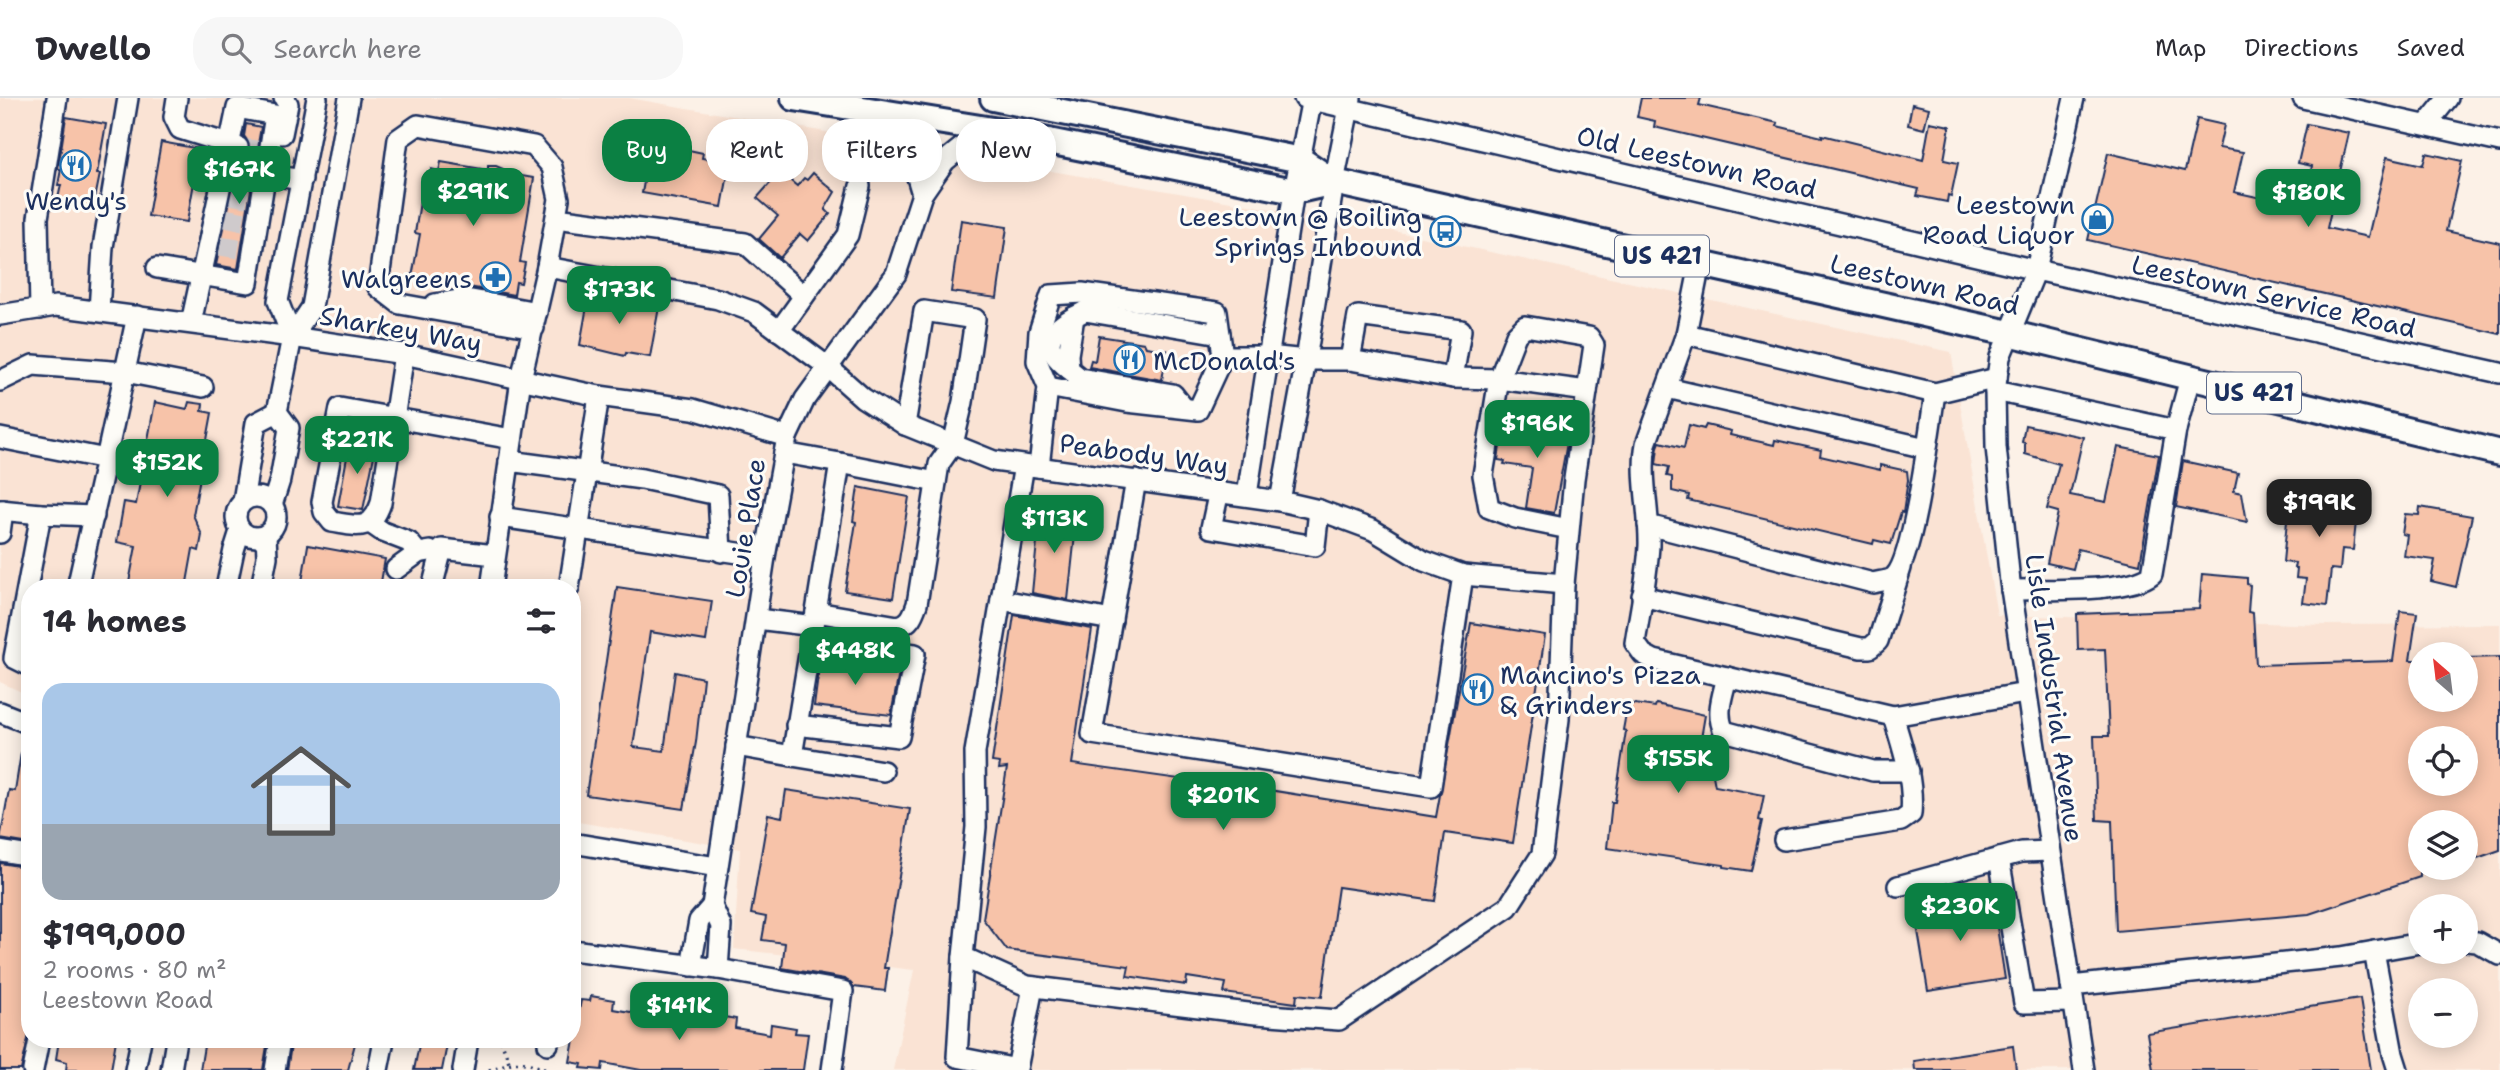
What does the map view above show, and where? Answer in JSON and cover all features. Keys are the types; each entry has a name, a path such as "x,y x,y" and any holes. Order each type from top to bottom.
{"main road":[{"name":"Leestown Road","path":"794,98 956,124"},
{"name":"Leestown Road","path":"993,98 1301,160 1334,182 2009,333 2500,453"},
{"name":"Leestown Road","path":"1056,143 1294,191 1334,182"}],"street":[{"path":"40,309 38,218 57,98"},
{"path":"99,311 103,247 128,98"},
{"path":"177,98 174,117 180,129 234,146"},
{"path":"266,152 278,152 288,104 284,98"},
{"path":"292,337 278,301 317,98"},
{"path":"277,412 256,423 243,501 236,513 240,531 253,538 266,535 275,524 272,505 280,480 289,428 277,412 292,337 312,307 349,98"},
{"name":"Lisle Industrial Avenue","path":"2074,98 2036,270 2000,357 1996,384 1996,447 2011,590 2084,1070"},
{"path":"2303,98 2500,142"},
{"path":"2427,124 2448,98"},
{"path":"1247,495 1309,99"},
{"name":"Old Leestown Road","path":"1309,99 1350,102 2036,270"},
{"path":"1280,500 1350,102"},
{"path":"157,268 201,275 248,282 248,251 275,115 237,108 234,146 214,245 201,275 191,323"},
{"path":"868,111 895,130 911,157 922,194"},
{"path":"492,579 521,379 536,320 559,199 552,167 534,146 418,125 398,139 378,287 400,304 416,307 466,299 536,320"},
{"name":"Louie Place","path":"712,906 765,557 786,445 805,399 896,274 922,194 945,161 956,152"},
{"path":"262,173 302,180"},
{"path":"779,331 848,235 860,186"},
{"path":"556,218 745,243 804,296"},
{"path":"1700,264 1686,334 1646,443 1642,463 1647,485 1649,546 1635,643 1643,654 1654,660 1893,716 2026,693"},
{"name":"Peabody Way","path":"547,267 718,299 754,312 828,367 863,398 905,425 994,461 1280,500 1319,510 1373,530 1424,562 1463,575 1564,584"},
{"name":"Leestown Service Road","path":"2036,270 2500,373"},
{"path":"1033,987 1017,1069 957,1057 963,957 976,827 975,752 1001,600 1048,387 1037,361 1040,332 1051,295 1082,293 1217,312 1223,356 1198,410 1127,402 1048,387"},
{"name":"Sharkey Way","path":"0,315 56,306 404,354 599,396 693,409 840,463 936,482"},
{"path":"820,635 904,625 911,619 917,604 939,464 953,444 963,402 975,319 925,311 905,425"},
{"path":"1185,408 1173,394 1080,378 1069,369 1068,355 1074,317 1085,311 1220,334"},
{"path":"79,579 137,316"},
{"path":"1350,360 1358,316 1461,330 1452,378"},
{"path":"963,957 1027,986 1256,1014 1339,1020 1508,907 1542,854 1559,719 1564,584 1569,529 1594,345 1589,337 1525,326 1516,335 1499,379 1483,475 1489,508 1516,518 1569,529"},
{"path":"1686,334 1935,393 1996,384 2176,430"},
{"path":"404,354 394,417 381,503 376,516 370,523 359,526 332,522 324,512 322,502 340,408 394,417 512,439"},
{"path":"1223,356 1350,360 1452,378 1499,379 1587,391"},
{"path":"0,381 33,365 125,372 203,387"},
{"path":"2011,590 2105,587 2145,580 2152,574 2176,430 2190,377"},
{"path":"1667,388 1927,448"},
{"path":"1642,596 1870,648 1878,641 1902,567 1921,490 1935,393"},
{"path":"570,579 599,396"},
{"path":"0,438 106,459"},
{"path":"509,461 642,479 718,495 721,552"},
{"path":"792,756 796,724 820,635 840,463"},
{"path":"1136,480 1092,734 1431,787 1463,575"},
{"path":"1219,491 1211,528 1315,546 1319,510"},
{"path":"243,501 255,497 272,505"},
{"path":"0,533 2,510 94,516"},
{"path":"29,579 41,514"},
{"path":"500,517 765,557"},
{"path":"370,523 383,533 410,542 418,553"},
{"path":"1648,524 1873,583 1892,579 1902,567"},
{"path":"228,579 240,531"},
{"path":"263,579 267,557 266,535"},
{"path":"396,569 418,553 442,549 495,555"},
{"path":"434,579 442,549"},
{"path":"1001,600 1112,620"},
{"path":"757,619 820,635 867,654 915,654 899,737 796,724"},
{"path":"21,621 14,658 21,662"},
{"path":"1727,677 1719,712 1719,722 1724,731 1873,771 1909,771"},
{"path":"0,712 21,720"},
{"path":"1784,840 1901,821 1911,814 1909,771 1893,716"},
{"path":"736,746 883,771"},
{"path":"581,845 717,867"},
{"path":"0,851 21,854"},
{"path":"1898,886 2022,852 2050,851"},
{"path":"1999,858 2024,1003 2408,945"},
{"path":"691,966 699,921 712,906 721,926 718,969"},
{"path":"2478,943 2500,956"},
{"path":"581,951 718,969 843,991 832,1070"},
{"path":"2374,951 2398,1070"},
{"path":"33,1070 37,1048"},
{"path":"135,1070 139,1048"},
{"path":"171,1070 175,1048"},
{"path":"275,1070 279,1048"},
{"path":"378,1070 382,1048"},
{"path":"463,1070 467,1048"}],"path":[{"path":"343,274 344,267"},
{"path":"504,1048 509,1062"},
{"path":"489,1070 509,1062 526,1061 547,1070"}],"shaded area":[{"path":"0,98 629,98 750,119 706,119 706,182 808,182 808,129 822,131 822,182 942,182 942,152 956,155 956,182 1056,182 1056,172 1375,227 1951,352 1997,615 2326,625 2500,624 2500,1070 893,1070 914,970 734,949 740,849 581,822 581,579 21,579 21,692 0,682"}],"building":[{"path":"1641,98 1701,98 1699,105 1923,160 1930,122 1950,126 1944,160 1958,163 1951,196 1948,195 1947,202 1917,196 1919,189 1654,127 1655,121 1637,117"},
{"path":"1912,104 1929,108 1924,129 1908,125"},
{"name":"Wendy's","path":"66,117 106,124 93,209 57,203 61,185 58,185 61,169 58,169"},
{"path":"2197,119 2224,125 2219,148 2243,152 2234,192 2280,202 2282,191 2305,197 2312,166 2298,163 2307,124 2349,133 2327,228 2368,237 2387,157 2423,165 2426,153 2462,161 2446,231 2500,243 2500,334 2088,240 2108,153 2185,171"},
{"path":"246,124 261,127 255,161 249,165 246,172 252,183 238,269 216,265 239,159 246,156 250,150 250,144 244,136"},
{"path":"161,142 200,149 187,222 148,216"},
{"path":"692,151 703,153 702,158 706,159 706,182 727,182 722,207 642,193 644,182 692,182"},
{"name":"Walgreens","path":"441,162 488,170 488,166 496,166 503,169 503,173 534,178 520,262 525,263 521,283 516,282 514,295 412,277 420,234 415,233 424,177 430,178 431,169 439,171"},
{"path":"813,173 835,192 825,209 830,214 808,241 800,234 780,258 759,239 778,216 757,198 771,182 792,182 797,186 800,182 808,182"},
{"path":"961,220 1007,227 997,298 951,292"},
{"path":"589,295 606,298 606,295 659,307 650,357 626,353 625,356 580,345"},
{"name":"McDonald's","path":"1099,336 1144,343 1146,347 1167,350 1162,380 1089,367 1091,360 1095,361"},
{"path":"155,402 187,409 189,402 203,404 202,411 212,413 193,515 202,535 199,551 193,549 188,579 130,579 136,546 117,542 124,502 136,504"},
{"path":"1533,418 1550,421 1549,429 1569,432 1554,513 1526,508 1532,468 1504,464 1505,461 1498,460 1501,439 1505,440 1507,426 1511,427 1511,423 1532,426"},
{"path":"1689,425 1704,429 1706,425 1731,431 1730,435 1774,445 1775,440 1821,450 1820,456 1880,470 1880,465 1907,471 1903,513 1901,512 1891,544 1874,540 1873,544 1688,500 1689,495 1672,491 1672,477 1667,476 1669,467 1656,464 1658,447 1660,442 1684,448"},
{"path":"2025,425 2083,437 2070,495 2106,502 2118,447 2159,455 2140,564 2078,549 2073,569 2047,563 2058,512 2047,509 2059,464 2025,454 2025,443 2022,442"},
{"path":"350,441 376,446 363,510 338,506"},
{"path":"2183,461 2238,473 2234,491 2242,493 2247,522 2176,507"},
{"path":"858,487 909,497 893,598 845,591 856,522 853,521"},
{"path":"2290,490 2360,499 2359,506 2363,506 2361,523 2356,522 2353,550 2342,549 2340,570 2331,569 2327,606 2303,603 2306,579 2296,578 2295,563 2283,562"},
{"path":"2420,507 2472,516 2456,587 2431,581 2435,560 2404,556 2407,535 2402,534 2405,514 2419,515"},
{"path":"1040,512 1077,516 1068,600 1032,593"},
{"path":"308,545 385,559 382,579 302,579"},
{"path":"2202,574 2247,578 2247,584 2250,585 2248,612 2253,613 2256,665 2393,661 2400,611 2417,613 2413,642 2408,642 2408,712 2478,712 2478,658 2500,657 2500,850 2478,858 2478,810 2408,810 2408,880 2411,880 2309,914 2116,931 2112,821 2097,820 2094,736 2109,736 2105,649 2078,650 2077,614 2199,609"},
{"path":"617,587 712,601 706,641 650,632 633,747 664,751 675,672 703,678 696,742 684,809 586,795"},
{"path":"1014,615 1092,629 1072,764 1200,782 1201,779 1436,817 1471,623 1545,635 1513,843 1445,833 1435,901 1338,887 1322,997 1297,994 1296,1003 1224,993 1226,983 1187,977 1186,985 1127,976 1129,966 1007,950 983,919 1007,768 999,769 1000,763 992,762"},
{"path":"837,657 859,659 858,668 899,673 891,715 814,706 820,661 836,663"},
{"path":"1628,703 1655,707 1656,704 1705,715 1697,762 1712,770 1715,786 1764,795 1759,820 1762,821 1751,871 1607,848"},
{"path":"21,753 21,842 0,839 9,790 15,791"},
{"path":"786,790 910,809 884,968 888,968 885,991 854,987 845,979 782,968 785,943 762,940 766,917 751,914 768,814 782,817"},
{"path":"0,863 21,866 21,1048 26,1048 21,1070 0,1070"},
{"path":"1992,895 2005,979 1928,991 1914,907"},
{"path":"591,996 614,1000 613,1009 648,1015 649,1005 675,1009 674,1013 712,1020 713,1015 736,1019 735,1028 770,1034 771,1024 796,1028 795,1033 808,1034 803,1070 641,1070 603,1063 602,1070 581,1068 582,1064 570,1062 572,1048 581,1048 581,1000 590,1001"},
{"path":"2360,999 2371,1070 2153,1070 2147,1033"},
{"path":"2013,1046 2016,1070 1915,1070 1914,1061"},
{"path":"58,1048 115,1048 111,1070 66,1070 67,1062 56,1059"},
{"path":"204,1048 267,1048 263,1070 200,1070"},
{"path":"291,1048 354,1048 348,1070 287,1070"},
{"path":"418,1048 446,1048 442,1070 414,1070"}],"tunnel":[{"path":"238,147 262,151"},
{"path":"234,169 258,173"},
{"path":"229,195 253,199"},
{"path":"225,218 249,223"},
{"path":"220,246 244,250"},
{"path":"837,654 859,658"}],"place":[{"name":"Wendy's","path":"76,165"},
{"name":"Leestown Road Liquor","path":"2098,219"},
{"name":"Leestown @ Boiling Springs Inbound","path":"1445,231"},
{"name":"Walgreens","path":"495,278"},
{"name":"McDonald's","path":"1130,360"},
{"name":"Mancino's Pizza & Grinders","path":"1477,689"}]}
